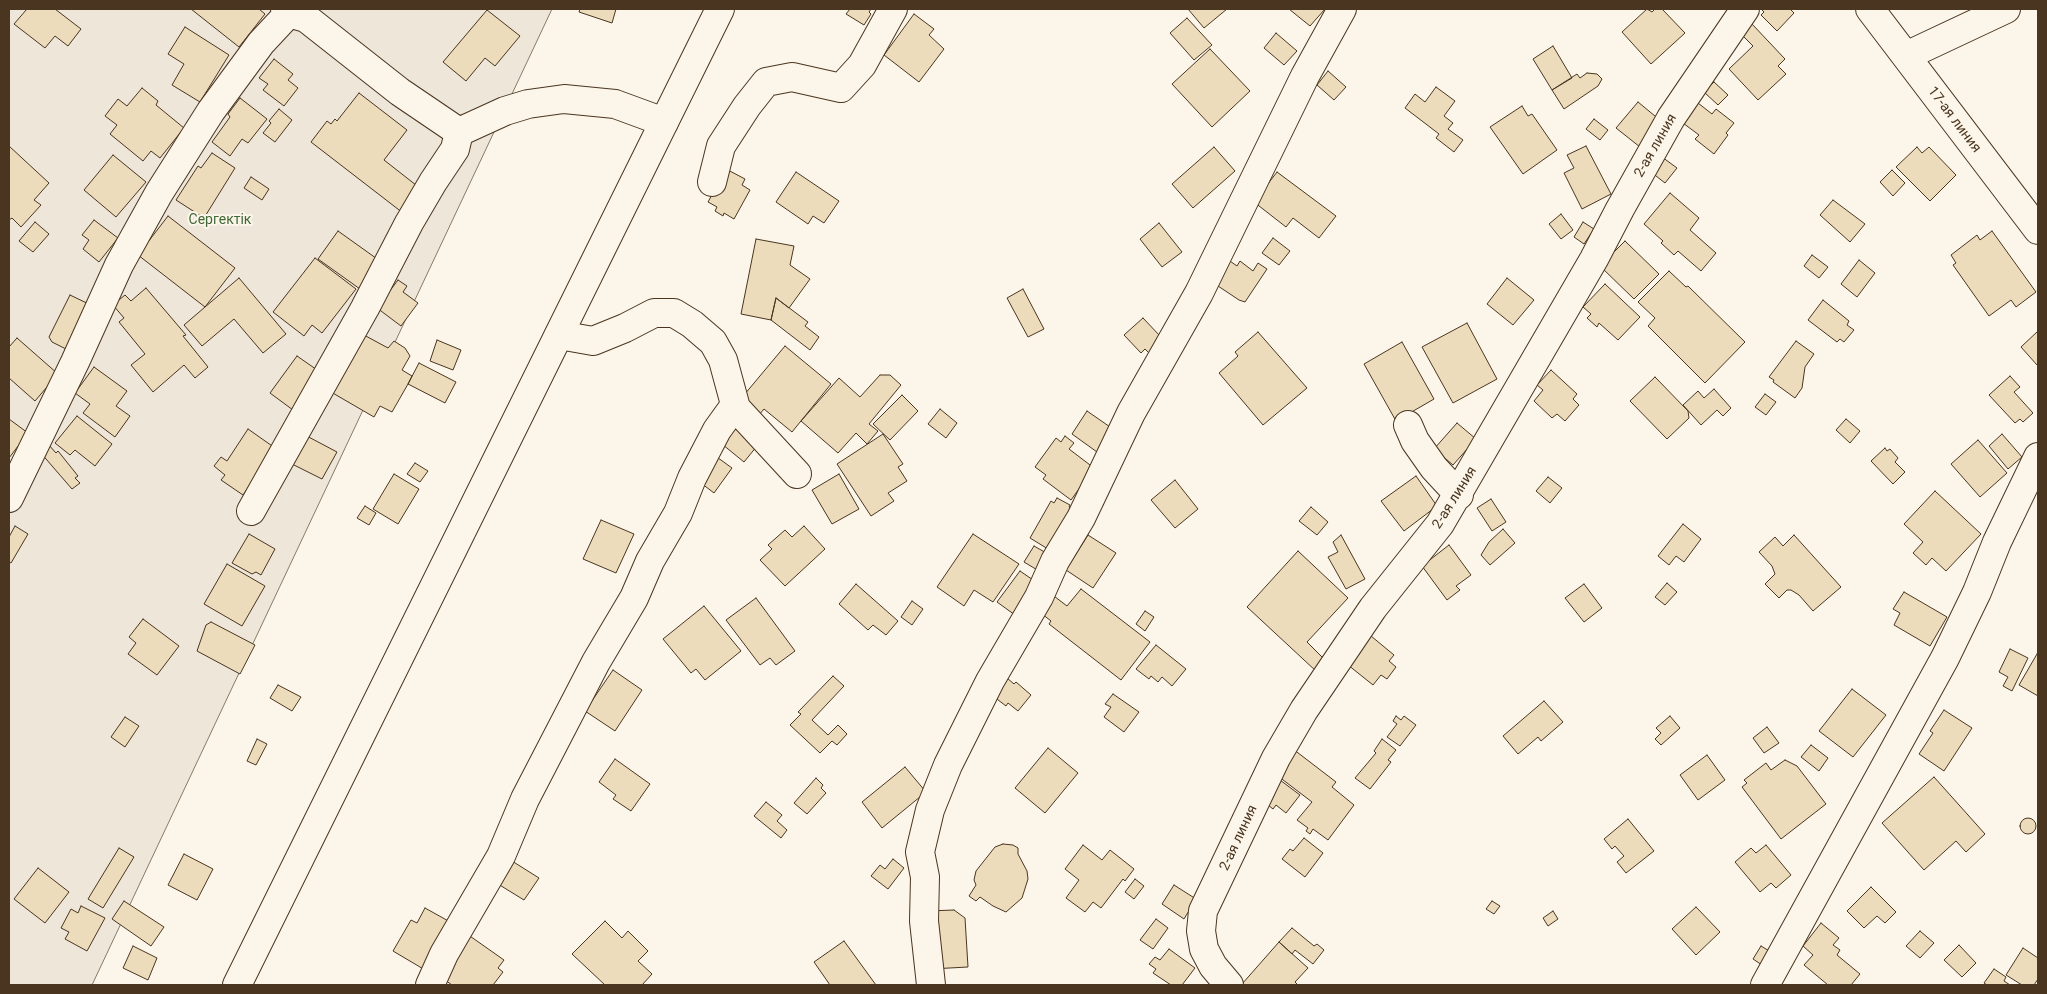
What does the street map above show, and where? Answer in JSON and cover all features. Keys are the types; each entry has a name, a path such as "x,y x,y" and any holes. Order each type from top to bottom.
{"street":[{"path":"237,985 720,9"},
{"path":"712,182 721,146 747,106 766,82 792,77 841,88 862,65 893,9"},
{"path":"931,985 924,921 925,877 920,852 930,810 948,765 990,681 1039,597 1055,561 1081,518 1131,413 1199,293 1305,76 1342,9"},
{"name":"2-ая линия","path":"1229,985 1213,966 1204,949 1201,931 1203,911 1276,758 1304,710 1373,608 1440,524 1459,495 1594,260 1671,118 1745,9"},
{"name":"17-ая линия","path":"1870,9 2038,230"},
{"path":"1906,56 2006,9"},
{"path":"9,498 75,362 119,265 159,193 211,111 260,43 287,11 306,18 400,92 459,132"},
{"path":"459,132 505,111 528,104 564,99 615,104 664,122"},
{"path":"251,511 352,332 432,182 455,149 459,132"},
{"path":"559,335 593,340 625,328 654,314 674,314 692,324 712,342 722,360 736,408 797,474"},
{"path":"430,985 444,954 500,856 525,799 596,662 634,598 650,560 678,513 692,478 713,438 735,405"},
{"path":"1408,425 1415,441 1434,468 1459,495"},
{"path":"1765,985 1945,658 1977,592 1997,542 2038,457"}],"green space":[{"name":"Сергектік","path":"9,9 552,9 92,985 9,985"}],"building":[{"path":"27,9 55,9 81,29 68,46 55,36 45,48 14,24"},
{"path":"191,9 259,9 265,14 239,47"},
{"path":"580,9 616,9 612,23 579,12"},
{"path":"850,9 871,9 869,12 871,14 864,25 846,14"},
{"path":"1188,9 1227,9 1204,28"},
{"path":"1289,9 1325,9 1310,26"},
{"path":"1647,9 1652,12 1655,9 1662,9 1685,33 1651,64 1622,32"},
{"path":"1761,9 1790,9 1794,13 1777,31 1761,15 1764,12"},
{"path":"487,10 520,36 495,66 485,58 466,81 443,62"},
{"path":"914,14 934,29 929,35 944,49 919,82 884,55"},
{"path":"1187,18 1212,45 1194,60 1170,33"},
{"path":"1752,24 1785,59 1778,66 1786,74 1758,100 1729,69 1753,46 1741,34"},
{"path":"185,27 229,55 200,102 172,85 184,64 168,54"},
{"path":"1276,33 1297,51 1284,65 1264,48"},
{"path":"1553,46 1572,78 1552,90 1533,59"},
{"path":"1210,49 1250,91 1212,127 1172,84"},
{"path":"274,59 293,74 288,80 298,88 284,106 263,90 268,84 259,78"},
{"path":"1328,71 1346,87 1334,100 1317,85"},
{"path":"1587,73 1597,74 1602,79 1598,86 1564,109 1552,90 1577,74 1580,78"},
{"path":"1714,82 1728,95 1718,105 1704,92"},
{"path":"1436,87 1455,101 1444,116 1453,123 1448,129 1463,140 1454,152 1436,138 1439,134 1405,108 1415,94 1425,102"},
{"path":"142,88 158,101 156,105 184,128 160,158 151,151 143,161 110,134 117,125 105,116 118,99 127,106"},
{"path":"359,93 407,130 384,160 421,189 403,213 311,142 327,121 331,124 335,119 337,121"},
{"path":"240,98 267,119 248,143 242,139 230,156 212,142 230,117 228,114"},
{"path":"1638,102 1661,121 1640,147 1616,128"},
{"path":"1698,103 1712,114 1716,109 1734,123 1714,154 1695,139 1699,135 1683,123"},
{"path":"1522,106 1528,116 1532,114 1557,150 1523,174 1490,127"},
{"path":"279,109 292,120 275,142 263,133 271,123 269,121"},
{"path":"1594,119 1608,130 1600,140 1586,129"},
{"path":"9,146 49,183 34,200 41,205 21,227 12,218 9,220"},
{"path":"1586,146 1611,194 1582,209 1564,173 1574,168 1567,155"},
{"path":"1214,147 1235,171 1193,208 1172,184"},
{"path":"1917,147 1922,153 1929,147 1956,175 1930,201 1896,167"},
{"path":"212,153 235,168 204,218 176,200 198,166 201,168"},
{"path":"113,155 146,182 116,217 84,190"},
{"path":"1662,157 1677,168 1665,183 1651,172"},
{"path":"726,169 745,179 742,185 750,190 734,219 724,213 723,216 715,211 717,207 708,202"},
{"path":"1892,170 1905,183 1893,196 1880,182"},
{"path":"796,172 839,201 824,223 813,216 808,224 776,202"},
{"path":"1277,172 1336,216 1319,238 1293,218 1286,227 1254,202"},
{"path":"251,177 269,189 262,200 244,188"},
{"path":"1670,193 1699,218 1690,230 1716,253 1701,271 1678,251 1674,255 1661,243 1663,241 1644,224"},
{"path":"1833,200 1865,224 1850,242 1820,215"},
{"path":"1561,214 1573,230 1561,239 1549,224"},
{"path":"168,216 235,268 205,307 138,255"},
{"path":"94,220 118,238 99,262 83,249 89,240 82,235"},
{"path":"35,222 49,234 33,252 19,241"},
{"path":"1583,222 1594,229 1584,244 1574,237"},
{"path":"1159,223 1182,252 1162,267 1140,239"},
{"path":"338,231 380,261 360,289 318,259"},
{"path":"1992,231 2036,292 2016,307 2011,300 1989,316 1953,265 1956,263 1951,255 1977,235 1980,240"},
{"path":"1273,238 1290,251 1279,265 1262,253"},
{"path":"756,239 794,246 790,265 810,279 789,308 776,298 771,320 741,314"},
{"path":"1625,241 1659,274 1634,299 1600,266"},
{"path":"1812,255 1828,267 1819,278 1804,266"},
{"path":"315,258 356,289 322,333 312,325 304,336 273,312"},
{"path":"1227,259 1237,266 1240,261 1253,271 1258,263 1267,269 1245,302 1212,282"},
{"path":"1859,260 1875,273 1857,297 1841,284"},
{"path":"1669,271 1686,287 1688,286 1745,342 1705,383 1648,326 1655,318 1638,302"},
{"path":"239,278 286,334 263,353 234,319 202,346 184,325"},
{"path":"1507,278 1534,300 1513,325 1487,304"},
{"path":"398,280 407,286 403,292 418,303 401,326 377,308"},
{"path":"1605,284 1640,317 1618,340 1599,323 1597,327 1587,318 1591,314 1583,307"},
{"path":"146,288 186,335 183,336 208,367 195,378 184,365 153,392 131,365 145,354 119,322 124,318 113,305 125,295 131,301"},
{"path":"1023,289 1044,329 1028,337 1007,298"},
{"path":"70,295 95,307 72,352 52,342 49,337"},
{"path":"776,298 808,322 805,326 819,337 810,350 771,320"},
{"path":"1823,300 1849,321 1847,325 1854,330 1844,342 1840,339 1837,342 1808,320"},
{"path":"1143,318 1160,336 1153,357 1145,349 1141,353 1124,335"},
{"path":"1467,323 1497,379 1453,403 1422,347"},
{"path":"2038,331 2038,364 2037,365 2021,347"},
{"path":"1258,332 1307,388 1263,425 1219,373 1238,356 1235,352"},
{"path":"364,335 388,348 394,341 405,348 410,356 402,370 412,376 392,412 380,406 374,417 331,392"},
{"path":"17,338 58,374 35,401 9,378 9,347"},
{"path":"437,340 461,350 453,370 430,361"},
{"path":"1796,341 1814,354 1805,367 1802,388 1795,398 1769,377"},
{"path":"1402,342 1434,399 1396,421 1364,364"},
{"path":"785,346 831,384 792,432 764,409 758,416 739,401"},
{"path":"297,356 320,372 293,410 270,393"},
{"path":"419,363 456,382 445,403 408,384"},
{"path":"94,367 127,391 116,406 130,416 115,437 83,413 90,404 75,393"},
{"path":"1551,370 1577,394 1573,399 1579,405 1565,421 1557,414 1552,418 1534,401 1543,390 1537,385"},
{"path":"880,375 890,375 901,385 869,424 878,431 867,444 856,433 838,453 801,421 839,378 860,397"},
{"path":"2010,376 2020,387 2014,392 2033,413 2023,422 2020,419 2015,423 1989,395"},
{"path":"1655,377 1688,411 1689,418 1667,439 1630,401"},
{"path":"1714,389 1731,408 1723,416 1717,410 1701,425 1683,405 1698,391 1704,398"},
{"path":"1765,394 1776,402 1766,415 1755,407"},
{"path":"902,395 918,411 890,440 873,424"},
{"path":"940,409 957,423 946,438 928,424"},
{"path":"1087,411 1113,429 1097,452 1072,434"},
{"path":"77,416 112,444 95,466 75,450 70,455 55,443"},
{"path":"9,419 28,433 9,458"},
{"path":"1846,419 1860,431 1850,443 1836,430"},
{"path":"1457,423 1476,439 1453,465 1434,449"},
{"path":"730,424 757,446 744,462 717,440"},
{"path":"248,429 275,448 243,495 221,480 225,475 214,466 221,457 227,461"},
{"path":"303,434 337,452 322,479 288,462"},
{"path":"883,434 903,464 898,467 907,481 888,493 894,501 871,516 837,464"},
{"path":"2002,434 2022,457 2008,469 1989,446"},
{"path":"1065,436 1074,443 1069,449 1094,468 1071,500 1043,479 1046,475 1035,467 1056,438 1061,442"},
{"path":"1978,440 2007,473 1980,497 1951,464"},
{"path":"48,444 56,453 58,451 78,476 75,478 80,483 72,489 40,452"},
{"path":"1885,448 1887,451 1890,449 1898,458 1895,462 1905,472 1893,484 1871,461"},
{"path":"714,455 732,468 714,493 697,480"},
{"path":"415,463 428,471 420,482 407,474"},
{"path":"394,474 419,489 398,524 373,509"},
{"path":"839,474 859,509 832,524 812,490"},
{"path":"1416,476 1437,506 1404,531 1381,501"},
{"path":"1548,477 1562,488 1550,503 1536,491"},
{"path":"1175,480 1198,509 1175,528 1151,500"},
{"path":"1935,491 1981,534 1946,571 1932,558 1926,565 1913,553 1923,542 1904,524"},
{"path":"1057,498 1070,505 1069,507 1072,509 1048,549 1030,538 1051,501 1054,503"},
{"path":"1491,499 1506,522 1492,531 1477,508"},
{"path":"365,506 376,513 369,525 357,518"},
{"path":"1311,507 1328,522 1317,535 1299,521"},
{"path":"601,520 634,534 616,573 583,559"},
{"path":"1683,524 1701,539 1684,562 1676,556 1669,565 1658,556"},
{"path":"15,526 28,534 11,563 9,562 9,537"},
{"path":"804,526 825,549 785,586 760,560 772,549 768,545 785,530 792,537"},
{"path":"1503,529 1515,543 1490,565 1481,555 1489,542"},
{"path":"249,534 275,549 261,575 256,572 252,574 232,563"},
{"path":"973,534 1019,564 993,602 974,590 964,606 937,587"},
{"path":"1088,535 1116,553 1093,588 1066,570"},
{"path":"1341,535 1365,579 1346,589 1328,557 1338,552 1333,542"},
{"path":"1794,535 1841,587 1813,611 1799,595 1791,590 1787,590 1779,598 1765,584 1775,574 1772,566 1759,552 1775,537 1783,546"},
{"path":"1449,545 1471,575 1456,586 1460,590 1447,600 1422,566"},
{"path":"1034,546 1048,554 1039,571 1024,562"},
{"path":"1298,551 1348,598 1307,642 1327,662 1317,672 1247,607"},
{"path":"227,564 265,586 242,626 204,604"},
{"path":"1020,571 1036,582 1015,615 997,602"},
{"path":"1667,583 1677,592 1665,605 1655,597"},
{"path":"856,584 898,621 886,635 873,625 868,630 839,604"},
{"path":"1584,584 1602,608 1584,622 1565,598"},
{"path":"1081,589 1150,642 1121,680 1049,624 1051,621 1037,610 1050,593 1067,606"},
{"path":"1904,592 1947,617 1930,646 1894,625 1900,613 1893,609"},
{"path":"756,598 795,651 776,665 770,658 760,665 726,620"},
{"path":"912,601 923,609 912,625 901,617"},
{"path":"704,606 741,651 705,680 696,669 691,673 663,639"},
{"path":"1145,611 1154,617 1145,631 1136,624"},
{"path":"143,619 179,646 157,675 128,654 136,643 129,637"},
{"path":"211,622 255,645 240,674 197,651 206,625"},
{"path":"1371,636 1394,655 1389,661 1396,667 1387,679 1381,675 1373,685 1348,665"},
{"path":"1156,645 1186,669 1172,686 1162,677 1158,682 1151,676 1149,679 1136,669"},
{"path":"2010,649 2028,658 2012,691 2003,686 2008,677 1999,672"},
{"path":"2038,655 2038,696 2019,685"},
{"path":"613,670 642,690 615,731 585,711"},
{"path":"833,676 844,686 812,720 828,735 838,725 847,734 837,745 832,741 820,753 790,725 801,714 798,712"},
{"path":"1007,678 1014,684 1016,682 1031,695 1018,711 1008,703 1006,706 993,696"},
{"path":"278,685 301,697 292,711 270,698"},
{"path":"1852,689 1886,715 1853,757 1819,731"},
{"path":"1113,694 1139,712 1124,732 1104,717 1111,707 1105,704"},
{"path":"1544,701 1563,722 1541,741 1538,737 1518,754 1503,736"},
{"path":"1944,710 1972,728 1944,771 1919,754 1933,733 1930,731"},
{"path":"1396,716 1401,720 1404,716 1416,725 1400,746 1387,737 1397,724 1393,721"},
{"path":"1670,716 1680,728 1661,745 1655,739 1661,733 1656,728"},
{"path":"125,717 139,726 125,747 111,737"},
{"path":"1767,727 1779,743 1764,753 1753,738"},
{"path":"257,739 267,744 256,765 247,761"},
{"path":"1382,739 1396,750 1388,760 1391,762 1370,789 1355,778 1376,753 1374,751"},
{"path":"1811,745 1828,758 1819,771 1801,757"},
{"path":"1048,748 1078,773 1045,813 1015,788"},
{"path":"1293,749 1336,782 1332,787 1354,805 1328,840 1313,829 1310,834 1306,831 1308,828 1297,820 1312,802 1274,773"},
{"path":"1707,755 1725,780 1698,800 1680,775"},
{"path":"615,759 650,784 631,811 613,799 616,795 599,782"},
{"path":"1785,760 1797,766 1826,804 1781,839 1742,787 1747,783 1744,780 1766,763 1771,770"},
{"path":"905,767 926,792 882,828 862,802"},
{"path":"1934,777 1985,834 1966,852 1956,841 1924,870 1882,823"},
{"path":"816,778 823,785 821,788 826,793 807,814 794,803"},
{"path":"1280,780 1300,795 1286,813 1276,805 1273,809 1263,801"},
{"path":"766,802 782,815 777,821 787,830 781,838 754,816"},
{"path":"2028,818 2034,820 2036,826 2034,832 2028,834 2022,832 2020,826 2022,820"},
{"path":"1628,819 1654,851 1626,873 1617,862 1624,856 1615,846 1612,849 1604,839"},
{"path":"1304,838 1323,853 1305,877 1282,859 1290,849 1293,851"},
{"path":"1003,844 1013,845 1018,848 1018,854 1027,871 1028,879 1022,898 1006,912 980,897 976,901 969,896 976,885 974,880 976,871 995,847"},
{"path":"1083,845 1102,860 1110,850 1134,869 1125,881 1123,879 1101,908 1093,902 1085,912 1066,898 1079,880 1065,869"},
{"path":"1766,845 1791,875 1776,888 1771,883 1760,892 1735,862 1751,848 1756,853"},
{"path":"119,848 134,857 103,908 88,899"},
{"path":"184,854 213,869 197,900 168,885"},
{"path":"893,859 904,868 888,889 871,876 880,865 885,869"},
{"path":"512,861 539,878 524,900 498,884"},
{"path":"38,868 69,892 45,923 14,899"},
{"path":"1135,879 1144,886 1134,899 1125,892"},
{"path":"1174,885 1196,899 1184,919 1162,904"},
{"path":"1871,887 1896,912 1885,923 1877,916 1864,928 1847,911"},
{"path":"124,901 164,927 151,946 112,919"},
{"path":"1492,901 1500,906 1494,914 1486,909"},
{"path":"81,906 105,918 87,951 65,939 69,932 61,928 71,909 78,913"},
{"path":"1696,907 1720,932 1696,955 1672,929"},
{"path":"425,908 452,923 425,970 393,951 411,920 417,923"},
{"path":"954,910 965,918 968,967 931,969 928,911"},
{"path":"1553,911 1558,919 1548,926 1543,918"},
{"path":"1156,919 1168,928 1153,949 1140,940"},
{"path":"605,921 622,938 628,931 648,951 638,961 652,974 642,985 605,985 572,954"},
{"path":"1821,923 1839,938 1833,945 1840,950 1837,955 1860,974 1851,985 1828,985 1804,965 1813,955 1803,946"},
{"path":"1292,928 1314,946 1317,944 1324,950 1313,964 1295,950 1292,954 1279,942"},
{"path":"1920,931 1934,943 1920,958 1906,946"},
{"path":"467,934 504,960 498,968 503,972 493,985 452,985 438,975"},
{"path":"844,941 876,985 830,985 814,962"},
{"path":"1279,942 1308,968 1295,982 1298,985 1243,985 1242,984"},
{"path":"1959,945 1976,963 1962,977 1944,960"},
{"path":"133,946 157,958 148,980 123,968"},
{"path":"1761,946 1771,952 1762,965 1753,959"},
{"path":"2023,948 2038,958 2038,979 2034,985 2022,985 2006,975"},
{"path":"1169,949 1195,968 1182,985 1171,985 1153,973 1156,969 1149,964 1155,957 1160,960"},
{"path":"1994,969 2006,977 2004,981 2010,985 1987,985 1984,983"}]}
